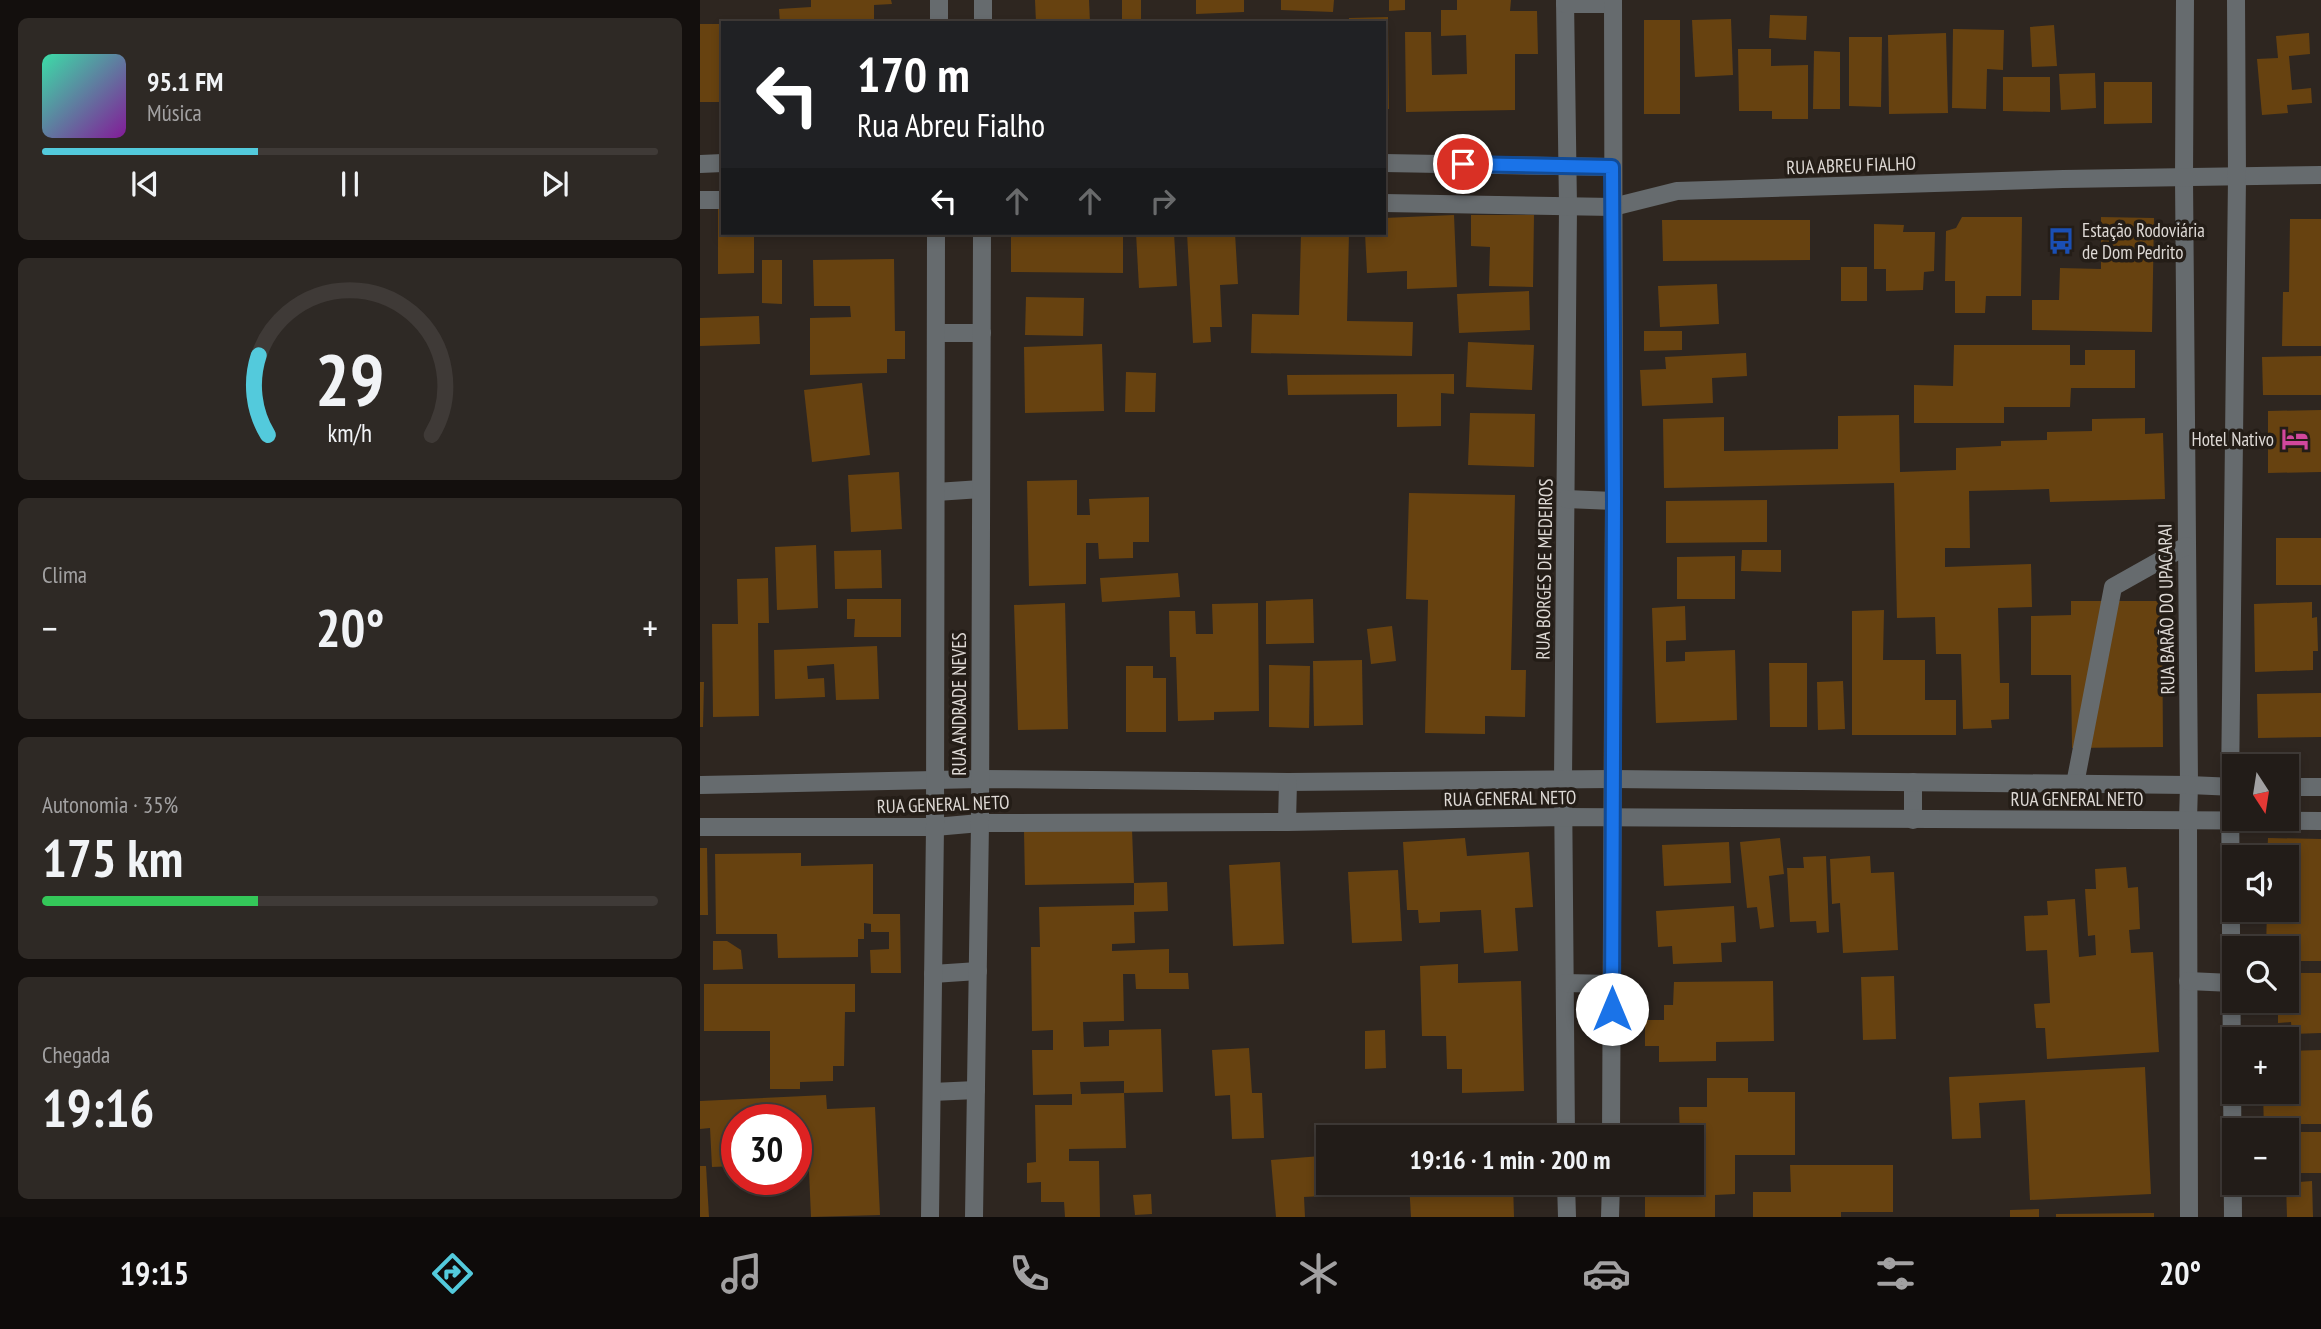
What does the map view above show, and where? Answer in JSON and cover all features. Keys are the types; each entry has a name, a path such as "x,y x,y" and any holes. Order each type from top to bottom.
{"street":[{"path":"939,0 939,21"},
{"path":"983,0 983,21"},
{"name":"RUA BARÃO DO UPACARAI","path":"2185,0 2189,1217"},
{"path":"2232,754 2236,0"},
{"path":"1565,2 1613,2 1611,1125"},
{"name":"RUA BORGES DE MEDEIROS","path":"1565,2 1568,165 1563,780 1566,1125"},
{"path":"700,164 721,163"},
{"path":"1386,163 1612,167"},
{"name":"RUA ABREU FIALHO","path":"1386,203 1613,207 1677,191 2063,179 2321,176"},
{"path":"700,200 721,200"},
{"name":"RUA ANDRADE NEVES","path":"930,1217 936,781 936,235"},
{"name":"RUA ANDRADE NEVES","path":"974,1217 980,823 982,235"},
{"path":"936,333 982,333"},
{"path":"936,492 981,489"},
{"path":"1566,499 1614,501"},
{"path":"2075,784 2113,587 2186,546"},
{"name":"RUA GENERAL NETO","path":"700,785 980,779 1288,782 1612,779 2222,787"},
{"path":"1287,822 1288,782"},
{"path":"1913,782 1913,820"},
{"path":"2300,787 2321,787"},
{"name":"RUA GENERAL NETO","path":"700,827 935,827 980,823 1287,822 1564,817 2222,821"},
{"name":"RUA GENERAL NETO","path":"2300,821 2321,821"},
{"path":"2231,831 2232,936"},
{"path":"933,974 978,971"},
{"path":"2188,981 2222,983"},
{"path":"1566,983 1612,984"},
{"path":"2232,1013 2233,1217"},
{"path":"932,1092 976,1090"},
{"path":"1566,1195 1567,1217"},
{"path":"1610,1217 1611,1195"}],"building":[{"path":"811,0 891,0 892,4 874,5 874,21 780,21 779,9 811,7"},
{"path":"1035,0 1089,0 1090,21 1036,21"},
{"path":"1122,0 1141,0 1141,21 1122,21"},
{"path":"1196,0 1244,0 1244,12 1196,14"},
{"path":"1281,0 1334,0 1333,12 1281,10"},
{"path":"1389,0 1405,0 1405,10 1389,11"},
{"path":"1457,0 1511,0 1510,11 1537,11 1538,54 1515,54 1515,110 1406,112 1405,32 1431,32 1432,75 1467,74 1466,35 1441,36 1441,10 1457,10"},
{"path":"1770,15 1807,16 1806,40 1769,38"},
{"path":"1388,17 1389,109 1386,109 1386,21 1349,21 1349,18"},
{"path":"1298,19 1341,20 1341,21"},
{"path":"1731,19 1733,75 1695,77 1692,20"},
{"path":"1644,20 1680,20 1680,114 1644,114"},
{"path":"700,24 720,24 721,102 700,102"},
{"path":"2054,25 2057,66 2032,67 2030,27"},
{"path":"1953,29 2004,30 2003,70 1987,69 1986,109 1952,108"},
{"path":"1946,33 1948,113 1889,114 1888,35"},
{"path":"2309,33 2310,54 2289,56 2292,90 2311,88 2312,103 2287,105 2288,113 2262,115 2257,59 2278,58 2276,36"},
{"path":"1849,37 1882,37 1881,107 1849,106"},
{"path":"1738,49 1771,49 1771,66 1808,65 1808,119 1772,119 1772,111 1739,111"},
{"path":"1814,51 1840,52 1840,109 1813,109"},
{"path":"2095,73 2096,108 2061,110 2059,74"},
{"path":"2003,77 2050,77 2050,112 2003,111"},
{"path":"2104,82 2152,82 2152,123 2104,124"},
{"path":"718,209 721,209 721,235 754,235 754,273 718,274"},
{"path":"1454,215 1457,287 1407,289 1407,271 1367,273 1365,235 1386,235 1386,218"},
{"path":"1471,215 1534,215 1533,287 1489,286 1490,247 1471,246"},
{"path":"1962,217 2022,217 2021,296 1986,296 1985,313 1955,313 1955,281 1945,281 1946,231 1956,228"},
{"path":"2101,217 2154,218 2152,332 2032,330 2032,300 2059,300 2060,268 2101,269"},
{"path":"2290,219 2321,219 2321,346 2282,346 2283,292 2289,292"},
{"path":"1662,220 1810,220 1810,260 1663,261"},
{"path":"1874,224 1904,225 1903,232 1935,232 1934,271 1924,272 1923,290 1886,291 1886,269 1874,269"},
{"path":"1011,235 1123,235 1123,273 1011,272"},
{"path":"1136,235 1174,235 1177,286 1139,288"},
{"path":"1187,235 1235,235 1238,284 1220,285 1222,327 1210,327 1211,342 1193,343"},
{"path":"1301,235 1349,235 1347,321 1413,322 1412,356 1251,353 1252,314 1299,315"},
{"path":"894,259 895,331 905,331 905,359 887,359 887,373 810,375 810,318 851,317 850,306 814,306 813,260"},
{"path":"762,260 782,260 782,304 762,303"},
{"path":"1841,267 1867,267 1867,301 1841,301"},
{"path":"1717,284 1719,324 1660,327 1658,286"},
{"path":"1529,291 1530,330 1459,333 1457,294"},
{"path":"1026,297 1084,298 1083,336 1025,335"},
{"path":"759,316 760,344 700,346 700,318"},
{"path":"1644,331 1682,331 1682,350 1644,351"},
{"path":"1468,342 1534,345 1532,390 1466,387"},
{"path":"1102,344 1104,411 1025,413 1024,347"},
{"path":"1954,345 2070,345 2070,365 2085,365 2085,350 2135,350 2135,388 2071,388 2070,407 2004,407 2004,423 1914,423 1914,385 1953,386"},
{"path":"1746,353 1747,376 1712,378 1713,403 1642,406 1640,370 1666,369 1665,357"},
{"path":"2321,356 2321,395 2263,395 2262,357"},
{"path":"1126,372 1156,373 1155,412 1125,412"},
{"path":"1454,374 1454,394 1441,393 1441,426 1397,427 1397,394 1288,395 1287,375"},
{"path":"862,383 870,455 812,462 804,390"},
{"path":"2321,410 2321,472 2268,473 2268,411"},
{"path":"1470,413 1535,414 1534,467 1468,465"},
{"path":"1899,415 1900,472 1956,470 1956,448 2001,446 2001,441 2047,440 2047,432 2092,431 2092,419 2145,418 2145,434 2163,433 2165,499 2050,502 2049,489 1969,491 1970,548 1945,548 1945,567 2031,564 2032,607 1998,608 2000,683 2009,683 2009,719 1991,720 1992,728 1963,729 1961,654 1936,654 1935,617 1897,618 1894,483 1664,488 1663,419 1724,417 1724,451 1838,449 1838,416"},
{"path":"899,472 902,529 851,532 848,475"},
{"path":"1077,480 1077,515 1090,515 1089,499 1149,497 1149,542 1133,542 1133,558 1099,559 1098,543 1086,543 1086,584 1029,586 1027,481"},
{"path":"1409,493 1515,495 1511,670 1526,670 1525,717 1485,716 1485,734 1425,733 1428,600 1406,599"},
{"path":"1767,500 1767,542 1666,543 1666,501"},
{"path":"2276,538 2321,538 2321,585 2276,585"},
{"path":"816,545 818,608 777,610 775,547"},
{"path":"881,550 882,588 835,589 834,551"},
{"path":"1742,550 1781,550 1781,572 1741,571"},
{"path":"1735,556 1735,599 1677,599 1677,557"},
{"path":"1178,573 1180,597 1102,602 1100,578"},
{"path":"768,578 769,623 758,623 759,716 713,717 712,624 738,624 737,579"},
{"path":"847,599 901,599 901,637 854,637 855,619 847,619"},
{"path":"1313,599 1314,643 1266,644 1266,601"},
{"path":"2071,601 2162,601 2163,747 2072,748 2071,675 2031,675 2031,616 2071,615"},
{"path":"2312,602 2312,618 2317,617 2318,651 2313,651 2313,670 2255,672 2254,604"},
{"path":"1065,603 1068,729 1018,730 1014,605"},
{"path":"1258,603 1259,711 1214,712 1214,720 1178,721 1176,657 1170,657 1169,611 1195,611 1196,634 1213,634 1212,604"},
{"path":"1685,606 1686,640 1666,641 1666,662 1685,661 1685,652 1735,650 1737,720 1656,723 1652,608"},
{"path":"1884,610 1883,660 1925,660 1925,700 1956,700 1956,735 1852,735 1852,611"},
{"path":"1392,626 1396,661 1371,664 1367,629"},
{"path":"877,646 879,699 836,700 834,664 807,666 808,679 824,678 825,697 775,699 774,650"},
{"path":"1362,660 1363,725 1314,726 1313,661"},
{"path":"1769,663 1807,663 1807,727 1770,727"},
{"path":"1269,665 1310,666 1309,728 1269,727"},
{"path":"1126,666 1153,666 1153,678 1166,678 1166,732 1126,732"},
{"path":"1843,681 1845,729 1818,730 1817,682"},
{"path":"700,682 704,682 703,727 700,727"},
{"path":"2321,693 2321,737 2258,738 2257,694"},
{"path":"1132,829 1134,883 1025,885 1024,831"},
{"path":"1465,838 1467,856 1529,852 1533,907 1515,908 1518,951 1484,953 1481,910 1440,912 1440,922 1419,923 1418,910 1407,910 1403,842"},
{"path":"1780,838 1784,874 1769,876 1774,927 1760,929 1757,907 1747,908 1740,842"},
{"path":"2268,838 2321,839 2321,961 2299,961 2299,936 2266,936 2267,922 2299,922 2299,845 2268,845"},
{"path":"1729,842 1731,883 1664,886 1662,845"},
{"path":"700,848 707,848 708,915 700,915"},
{"path":"801,853 801,866 873,864 873,914 900,914 901,973 871,973 870,950 889,949 889,932 871,932 871,924 864,923 864,939 858,939 858,957 778,958 777,934 716,934 715,854"},
{"path":"1826,856 1829,932 1817,933 1816,921 1790,922 1787,868 1804,868 1803,857"},
{"path":"1870,856 1871,873 1894,872 1898,950 1843,953 1840,903 1832,904 1830,859"},
{"path":"1280,862 1284,944 1233,946 1229,865"},
{"path":"2126,867 2128,888 2138,887 2140,929 2129,930 2131,953 2153,952 2159,1052 2047,1059 2045,1028 2036,1028 2034,1004 2050,1003 2047,950 2026,951 2024,916 2048,915 2047,901 2075,899 2079,957 2096,955 2095,935 2088,936 2085,889 2096,889 2095,869"},
{"path":"1398,870 1402,941 1352,943 1348,872"},
{"path":"1167,882 1168,911 1134,912 1135,943 1112,944 1112,951 1169,949 1169,973 1188,973 1189,989 1136,989 1135,974 1123,974 1124,1021 1083,1022 1084,1047 1109,1046 1109,1030 1161,1029 1163,1092 1124,1093 1126,1148 1069,1149 1069,1161 1099,1161 1100,1217 1065,1217 1064,1202 1041,1202 1041,1182 1027,1183 1027,1163 1036,1162 1035,1105 1072,1105 1072,1094 1033,1095 1032,1050 1053,1050 1053,1030 1032,1031 1031,947 1040,947 1039,907 1134,905 1134,883","holes":["1124,1081 1124,1093 1081,1094 1080,1082"]},
{"path":"1734,906 1736,942 1721,943 1722,962 1673,964 1672,946 1658,947 1656,911"},
{"path":"713,941 727,941 741,950 743,969 713,970"},
{"path":"1458,964 1458,983 1521,981 1524,1091 1462,1093 1462,1069 1447,1069 1446,1036 1422,1036 1420,966"},
{"path":"2299,973 2321,973 2321,1033 2299,1034 2299,1027 2291,1027 2291,1022 2278,1023 2278,1013 2299,1013"},
{"path":"1894,976 1896,1039 1863,1040 1861,977"},
{"path":"1773,981 1774,1041 1716,1042 1716,1061 1659,1062 1659,1046 1645,1046 1645,1020 1664,1020 1664,1005 1673,1005 1674,982"},
{"path":"704,984 855,984 855,1012 845,1012 844,1066 833,1066 833,1081 800,1082 800,1089 770,1089 770,1031 704,1031"},
{"path":"1385,1030 1386,1068 1365,1069 1365,1031"},
{"path":"1249,1048 1252,1093 1262,1093 1264,1138 1232,1139 1230,1095 1215,1096 1212,1050"},
{"path":"2321,1050 2321,1124 2299,1124 2299,1118 2264,1118 2263,1104 2299,1104 2299,1051"},
{"path":"2145,1067 2151,1194 2030,1200 2025,1100 1979,1103 1981,1138 1952,1139 1949,1077"},
{"path":"1707,1078 1748,1078 1748,1092 1795,1092 1795,1155 1735,1155 1735,1194 1715,1195 1715,1217 1645,1217 1645,1195 1704,1195 1704,1125 1680,1125 1679,1107 1707,1107"},
{"path":"826,1095 827,1109 875,1107 880,1215 811,1217 812,1104 721,1104 721,1167 712,1167 710,1128 700,1129 700,1101"},
{"path":"2299,1132 2321,1132 2321,1173 2299,1173"},
{"path":"1316,1156 1316,1195 1324,1196 1304,1197 1305,1217 1276,1217 1271,1160"},
{"path":"1790,1165 1893,1165 1893,1212 1841,1212 1841,1217 1753,1217 1753,1192 1791,1192"},
{"path":"700,1166 706,1166 709,1217 700,1217"},
{"path":"2312,1181 2313,1217 2287,1217 2286,1195 2299,1195 2299,1182"},
{"path":"1151,1194 1152,1214 1135,1215 1133,1195"},
{"path":"1410,1195 1513,1195 1514,1217 1411,1217"},
{"path":"2039,1209 2039,1217 2010,1217 2010,1210"},
{"path":"2154,1213 2154,1217 2056,1217 2056,1214"}],"place":[{"name":"Estação Rodoviária de Dom Pedrito","path":"2061,241"},
{"name":"Hotel Nativo","path":"2295,439"}],"route":[{"path":"1463,164 1612,167 1612,1009"}]}
